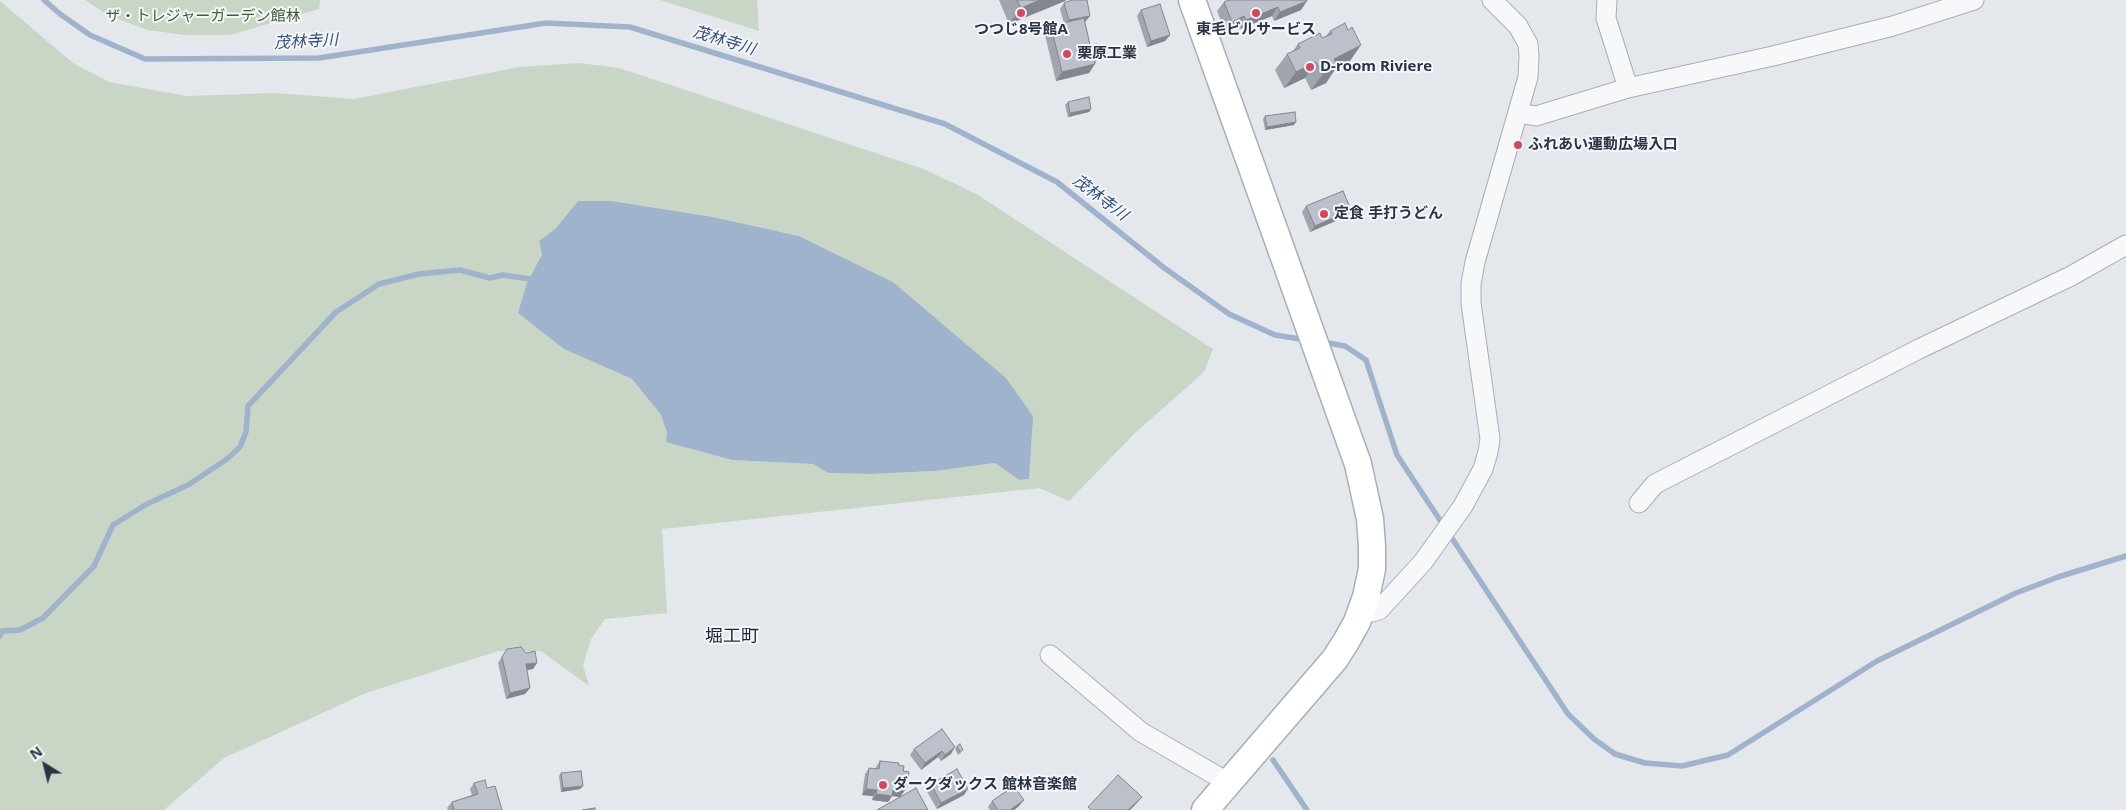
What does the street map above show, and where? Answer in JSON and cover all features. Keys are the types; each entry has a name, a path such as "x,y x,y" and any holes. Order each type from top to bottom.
{"street":[{"path":"1192,0 1358,464 1370,519 1372,569 1362,610 1354,628 1335,659 1205,810"},
{"path":"1362,610 1372,612 1379,610 1428,554 1457,514 1483,469 1490,439 1471,303 1471,284 1475,262 1528,77 1528,44 1518,26 1492,0"},
{"path":"1607,0 1606,18 1628,88"},
{"path":"1519,113 1536,116 1628,88 1773,56 1893,26 1974,0"},
{"path":"1639,503 1655,484 1664,479 1919,349 2071,276 2126,246"},
{"path":"1050,655 1142,732 1229,783"}],"green space":[{"name":"ザ・トレジャーガーデン館林","path":"85,0 320,0 319,9 230,35 185,35 147,30 106,14"},
{"path":"660,0 757,0 759,31"},
{"path":"0,1 73,63 109,82 187,96 276,93 353,99 520,67 579,63 619,68 924,169 978,195 1213,349 1204,372 1135,433 1069,501 1039,488 662,529 667,613 605,619 591,639 583,665 589,686 541,651 498,651 366,693 224,758 164,810 0,810","holes":["578,201 612,201 713,217 799,236 893,282 1030,452 1029,479 1019,480 995,463 935,471 871,474 828,473 813,464 732,460 667,442 667,433 661,415 632,379 564,349 527,283 542,253 539,241 556,228"]}],"water":[{"path":"578,201 612,201 713,217 799,236 893,282 1006,378 1033,416 1029,479 1019,480 995,463 935,471 871,474 828,473 813,464 732,460 666,442 667,433 661,415 632,379 564,349 518,313 527,283 542,254 539,241 556,228"}],"building":[{"path":"1017,0 1040,0 1021,8"},
{"path":"1072,0 1087,0 1090,16 1069,20 1064,3"},
{"path":"1229,0 1307,1 1280,12 1278,7 1246,20 1244,16 1232,22 1224,2"},
{"path":"1160,4 1170,35 1151,41 1141,10"},
{"name":"栗原工業","path":"1084,18 1090,45 1097,44 1100,55 1093,56 1095,64 1062,72 1051,26"},
{"path":"1345,23 1348,30 1352,27 1361,45 1334,59 1338,66 1322,74 1316,62 1296,72 1287,54 1300,48 1298,44 1320,33 1322,38 1332,34 1330,31"},
{"path":"1089,97 1091,109 1070,113 1068,102"},
{"path":"1295,112 1296,122 1267,127 1265,116"},
{"name":"定食 手打うどん","path":"1343,191 1351,210 1315,226 1306,206"},
{"path":"521,647 526,653 535,651 537,663 526,664 530,688 510,693 502,657 507,649"},
{"path":"942,729 955,747 945,755 942,751 925,763 914,749"},
{"path":"960,744 963,750 960,752 957,746"},
{"name":"ダークダックス 館林音楽館","path":"880,761 899,763 898,765 904,766 903,771 909,772 907,787 904,787 904,791 893,790 892,796 876,794 877,790 866,789 869,768 879,769"},
{"path":"957,769 968,789 941,803 931,784"},
{"path":"581,771 583,786 563,788 561,773"},
{"path":"1118,775 1142,797 1128,810 1091,810 1088,807"},
{"path":"485,780 487,788 495,786 502,810 454,810 452,802 478,794 474,783"},
{"path":"1014,786 1024,800 1010,810 998,810 992,801"},
{"path":"916,788 928,810 877,810"}],"waterway":[{"name":"茂林寺川","path":"44,0 90,35 145,59 319,58 546,23 630,27 945,124 1057,182 1163,267 1229,314 1275,335 1306,340"},
{"path":"0,636 2,631 20,630 43,618 94,566 113,525 147,504 188,485 227,459 240,447 246,432 248,406 336,312 379,284 419,274 460,270 490,278 503,275 536,280"},
{"path":"1323,342 1345,346 1366,360 1397,455 1568,714 1594,739 1615,754 1645,763 1682,766 1728,755 1877,661 2016,593 2058,577 2126,556"},
{"path":"1273,760 1307,810"}],"place":[{"name":"つつじ8号館A","path":"1021,13"},
{"name":"東毛ビルサービス","path":"1256,13"},
{"name":"栗原工業","path":"1067,54"},
{"name":"D-room Riviere","path":"1310,67"},
{"name":"ふれあい運動広場入口","path":"1518,145"},
{"name":"定食 手打うどん","path":"1324,214"},
{"name":"ダークダックス 館林音楽館","path":"883,785"}],"district":[{"name":"堀工町","path":"732,637"}]}
